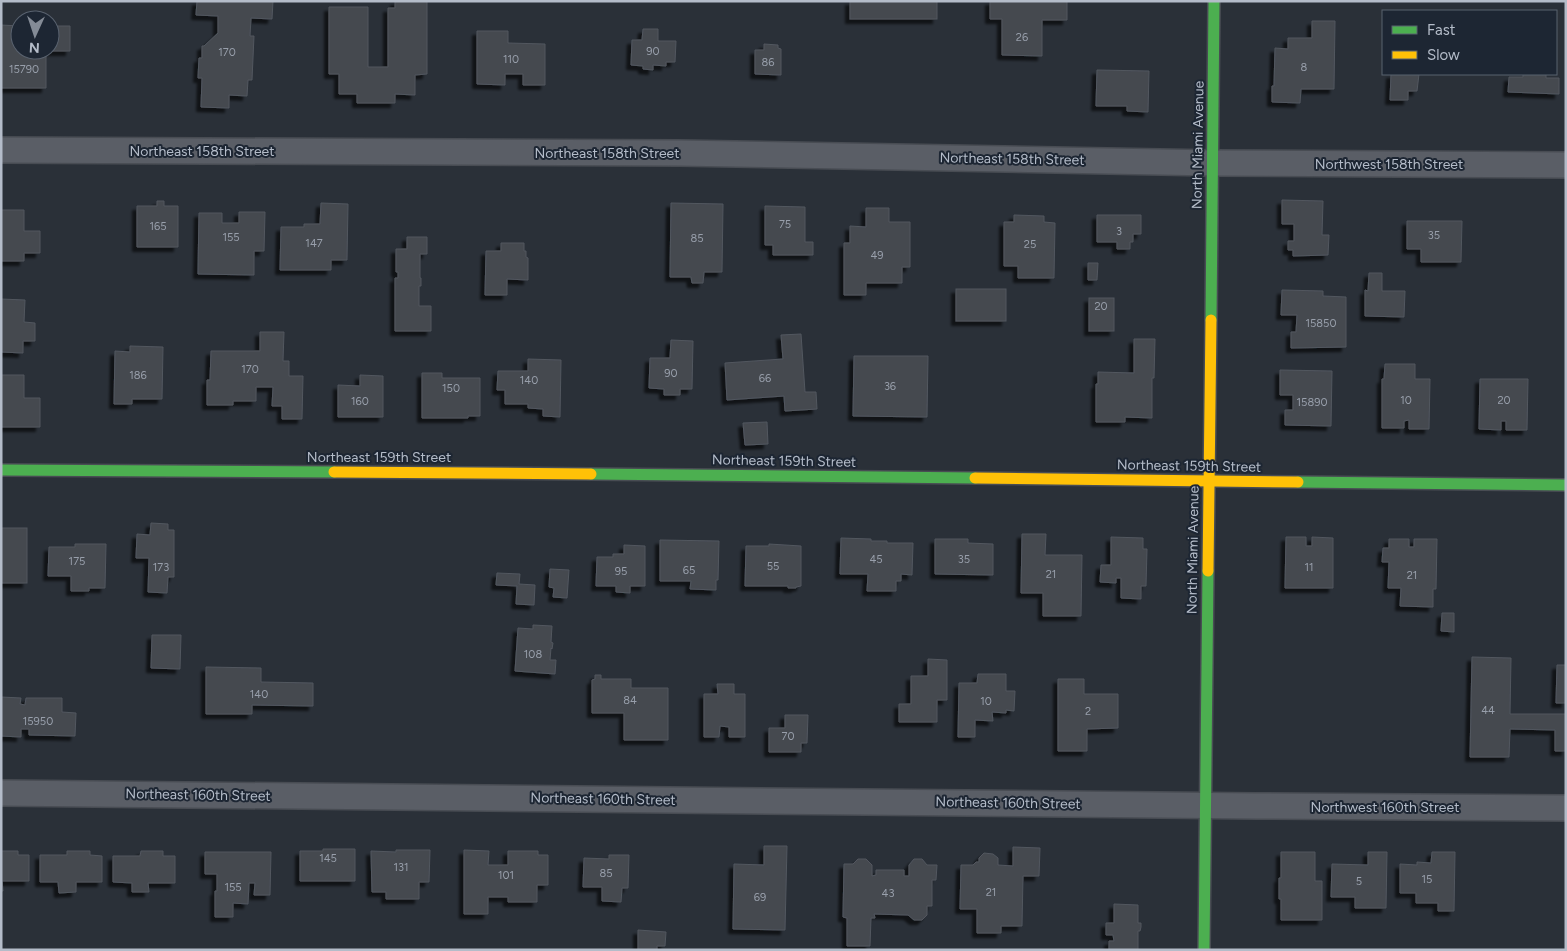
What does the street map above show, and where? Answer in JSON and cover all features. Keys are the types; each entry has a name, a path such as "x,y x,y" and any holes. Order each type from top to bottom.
{"street":[{"name":"North Miami Avenue","path":"1204,950 1214,1"},
{"name":"Northeast 158th Street","path":"1,150 679,153 1213,162"},
{"name":"Northwest 158th Street","path":"1213,162 1566,165"},
{"name":"Northeast 159th Street","path":"1,470 666,474 1566,485"},
{"name":"Northeast 160th Street","path":"1,793 1205,805"},
{"name":"Northwest 160th Street","path":"1205,805 1566,808"}],"building":[{"path":"197,1 273,1 272,19 251,18 250,36 254,36 252,80 248,80 247,96 229,95 229,108 201,107 202,78 198,78 199,58 202,58 202,46 218,33 218,16 196,15"},
{"path":"395,1 427,1 427,74 415,75 415,95 395,94 395,103 357,103 357,94 339,94 339,74 329,74 329,7 368,7 368,67 388,67 388,8 395,8"},
{"path":"850,1 937,1 937,19 850,19"},
{"path":"990,1 1067,1 1067,20 1042,20 1042,56 1002,55 1002,19 990,19"},
{"path":"1312,21 1335,21 1334,89 1301,89 1300,103 1272,102 1275,48 1288,49 1288,38 1312,38"},
{"path":"1,25 10,25 10,60 46,60 46,88 1,88"},
{"path":"60,26 70,26 70,51 60,51"},
{"path":"643,29 658,29 658,41 676,41 675,62 666,62 666,66 653,65 653,70 643,69 643,66 631,65 632,40 642,40"},
{"path":"477,31 508,31 508,43 545,44 545,85 523,85 523,74 505,74 505,85 477,84"},
{"path":"764,44 778,45 778,48 781,49 781,75 755,74 755,50 764,50"},
{"path":"1097,70 1149,71 1148,112 1127,111 1127,106 1096,106"},
{"path":"1391,75 1419,75 1417,91 1408,91 1408,100 1390,100"},
{"path":"1523,75 1546,75 1546,78 1559,78 1559,94 1508,92 1509,77 1523,77"},
{"path":"1282,200 1323,201 1322,235 1329,235 1328,255 1293,256 1293,250 1288,250 1288,241 1294,241 1294,224 1282,224"},
{"path":"157,201 164,201 164,206 178,206 178,247 137,247 137,206 157,206"},
{"path":"321,203 348,204 347,260 331,260 331,270 280,270 281,227 304,227 304,224 320,224"},
{"path":"671,203 723,204 722,272 704,272 703,283 692,283 691,277 670,277"},
{"path":"765,206 805,207 805,242 813,242 813,255 773,255 773,245 765,245"},
{"path":"866,208 889,208 889,222 910,222 910,267 902,267 902,283 866,283 866,295 844,295 844,243 850,243 850,226 866,227"},
{"path":"1,210 24,210 24,231 40,231 40,253 24,253 24,261 1,261"},
{"path":"239,212 265,212 264,251 254,251 254,275 198,274 199,213 222,213 222,223 239,223"},
{"path":"1014,215 1044,216 1044,222 1055,223 1054,278 1018,278 1018,266 1004,266 1004,222 1014,222"},
{"path":"1097,215 1141,215 1141,234 1133,234 1133,242 1130,242 1130,249 1117,249 1117,242 1097,242"},
{"path":"1407,221 1462,221 1461,262 1421,262 1421,249 1407,249"},
{"path":"407,237 427,237 427,254 420,254 421,286 419,286 419,306 431,306 431,331 395,331 395,278 398,278 398,272 396,272 396,249 407,249"},
{"path":"501,243 524,243 524,251 526,251 526,257 528,258 528,280 507,279 507,295 485,295 486,251 501,251"},
{"path":"1088,263 1098,263 1097,280 1088,280"},
{"path":"1369,273 1382,273 1382,291 1405,291 1404,317 1365,316 1365,290 1368,291"},
{"path":"956,289 1006,289 1006,321 956,321"},
{"path":"1282,290 1323,291 1323,296 1346,297 1346,347 1291,348 1291,332 1296,332 1297,315 1281,315"},
{"path":"1089,298 1114,298 1114,331 1089,331"},
{"path":"1,299 25,300 24,322 35,323 35,341 23,341 23,353 1,352"},
{"path":"260,332 284,332 283,361 289,361 289,376 303,376 302,419 282,419 282,406 272,406 273,387 256,387 256,401 233,401 233,405 207,405 207,380 210,380 211,351 260,351"},
{"path":"801,334 805,392 816,392 817,409 785,411 784,396 727,400 725,363 783,359 781,335"},
{"path":"1134,339 1155,339 1154,378 1152,378 1152,418 1125,417 1125,422 1096,422 1096,384 1098,384 1098,372 1134,373"},
{"path":"671,340 693,341 692,389 680,389 680,395 664,395 664,389 649,388 650,358 670,358"},
{"path":"130,346 163,347 162,399 132,399 132,404 114,404 115,351 130,352"},
{"path":"854,356 928,356 927,417 853,416"},
{"path":"528,359 561,360 560,417 543,416 543,409 528,408 528,404 505,404 505,390 497,390 498,371 528,371"},
{"path":"1385,364 1415,364 1415,379 1430,379 1429,429 1409,429 1409,420 1404,421 1404,428 1382,428 1382,379 1384,379"},
{"path":"1280,370 1332,371 1331,426 1285,425 1285,410 1293,410 1293,395 1280,395"},
{"path":"422,373 442,373 442,378 480,378 480,416 468,416 468,418 422,418"},
{"path":"1,375 24,375 24,398 40,398 40,427 1,427"},
{"path":"360,375 383,376 383,417 338,417 338,385 360,386"},
{"path":"1480,379 1528,379 1527,430 1506,430 1506,421 1501,421 1501,430 1479,429"},
{"path":"767,422 768,444 745,445 743,423"},
{"path":"151,523 168,524 168,530 174,530 174,577 168,577 167,593 148,592 149,558 136,558 137,534 150,535"},
{"path":"1,528 27,528 27,583 1,583"},
{"path":"1022,534 1046,534 1045,555 1082,555 1081,616 1043,616 1043,593 1021,593"},
{"path":"1111,537 1143,538 1143,549 1147,549 1146,586 1141,586 1141,599 1121,598 1121,578 1116,578 1116,583 1100,582 1101,565 1111,565"},
{"path":"1286,537 1306,537 1306,546 1312,546 1312,537 1333,538 1333,588 1285,588"},
{"path":"841,538 871,539 871,541 887,541 887,543 913,543 912,575 901,574 901,581 896,581 896,591 867,591 868,574 840,574"},
{"path":"935,539 968,539 968,543 993,544 993,575 935,574"},
{"path":"1389,539 1409,539 1409,547 1414,547 1414,539 1437,539 1436,589 1433,589 1433,607 1400,606 1401,588 1388,588 1389,562 1382,562 1383,548 1389,548"},
{"path":"660,540 719,541 716,590 690,589 691,581 660,581"},
{"path":"75,544 106,544 105,588 89,588 89,591 71,591 71,576 48,576 49,547 75,547"},
{"path":"769,544 801,546 801,586 788,588 788,586 745,586 746,546 769,546"},
{"path":"624,545 645,546 645,586 630,586 630,593 616,592 616,586 596,586 597,557 613,557 613,554 624,554"},
{"path":"550,569 569,570 567,598 553,597 554,588 549,587"},
{"path":"497,573 520,574 519,584 535,585 534,605 516,604 517,586 496,585"},
{"path":"1442,613 1454,613 1454,632 1441,631"},
{"path":"533,625 552,626 551,642 553,643 550,660 556,660 555,674 515,671 518,628 533,629"},
{"path":"152,635 181,635 180,669 151,668"},
{"path":"1472,657 1511,658 1510,714 1566,714 1566,751 1555,751 1555,730 1510,729 1509,757 1470,757"},
{"path":"928,659 947,660 947,700 937,700 937,722 899,722 899,704 911,704 911,676 928,676"},
{"path":"1557,665 1566,665 1566,703 1556,703"},
{"path":"206,667 261,668 261,682 313,683 313,706 252,705 252,714 206,714"},
{"path":"978,674 1006,674 1006,691 1015,691 1014,711 1006,710 1006,713 992,712 993,721 975,720 975,737 958,737 959,683 977,683"},
{"path":"595,675 601,675 601,679 631,679 631,688 668,688 668,740 624,740 624,713 592,713 592,680 595,679"},
{"path":"1058,679 1084,679 1084,694 1118,694 1118,728 1087,729 1087,751 1058,751"},
{"path":"717,684 734,684 734,694 745,694 745,737 729,737 729,727 720,726 719,737 704,737 704,694 718,694"},
{"path":"1,697 21,698 20,704 25,705 26,698 62,698 62,712 76,713 75,736 29,735 29,729 21,729 21,737 1,736"},
{"path":"785,715 808,715 807,743 801,743 801,752 769,752 769,728 785,728"},
{"path":"764,846 787,846 785,930 733,929 734,864 764,865"},
{"path":"1013,847 1040,848 1039,876 1023,876 1022,926 1001,926 1001,933 977,933 977,909 960,909 961,865 973,865 979,862 979,858 984,853 993,854 998,858 998,865 1013,866"},
{"path":"323,849 355,849 355,881 300,881 300,851 323,851"},
{"path":"396,850 430,850 429,882 419,882 419,899 386,899 386,892 372,892 371,851 396,852"},
{"path":"464,850 489,851 488,865 508,865 508,851 538,851 538,855 548,855 548,885 537,885 537,902 508,902 508,897 488,897 488,914 464,914"},
{"path":"1,851 18,851 18,855 29,855 29,881 2,881 3,891 1,891"},
{"path":"67,851 90,851 90,855 102,856 102,882 76,882 76,892 59,893 58,882 40,882 40,855 67,855"},
{"path":"141,851 163,851 163,856 175,856 175,883 148,883 149,892 132,892 132,883 113,882 113,856 140,856"},
{"path":"205,852 271,852 270,895 254,895 255,883 249,883 248,904 233,903 233,917 215,917 217,874 205,874"},
{"path":"1281,852 1315,852 1315,881 1322,881 1322,920 1281,920 1279,878 1281,878"},
{"path":"1368,852 1387,852 1386,908 1355,908 1355,897 1331,897 1332,864 1368,865"},
{"path":"1432,852 1455,852 1454,911 1438,911 1438,903 1416,903 1416,893 1400,893 1400,864 1417,865 1417,862 1431,863"},
{"path":"609,855 629,855 628,888 622,888 621,902 602,901 602,887 583,887 584,858 609,859"},
{"path":"858,859 866,859 872,865 872,876 876,875 876,870 904,870 904,876 909,876 909,865 914,859 922,859 927,865 937,865 936,880 932,880 932,906 927,906 927,915 922,920 914,920 908,915 874,914 875,918 871,918 870,946 847,946 847,918 843,917 844,864 853,864"},
{"path":"1114,904 1138,905 1138,923 1141,923 1141,927 1140,931 1138,931 1138,950 1109,950 1109,941 1114,941 1113,935 1106,935 1106,923 1114,923"},
{"path":"638,930 666,932 665,946 657,946 657,950 638,950"}],"traffic: fast":[{"path":"1211,320 1214,1"},
{"path":"1,470 334,472"},
{"path":"591,474 975,478"},
{"path":"1298,482 1566,485"},
{"path":"1204,950 1208,571"}],"traffic: slow":[{"path":"1208,571 1211,320"},
{"path":"334,472 591,474"},
{"path":"975,478 1298,482"}]}
